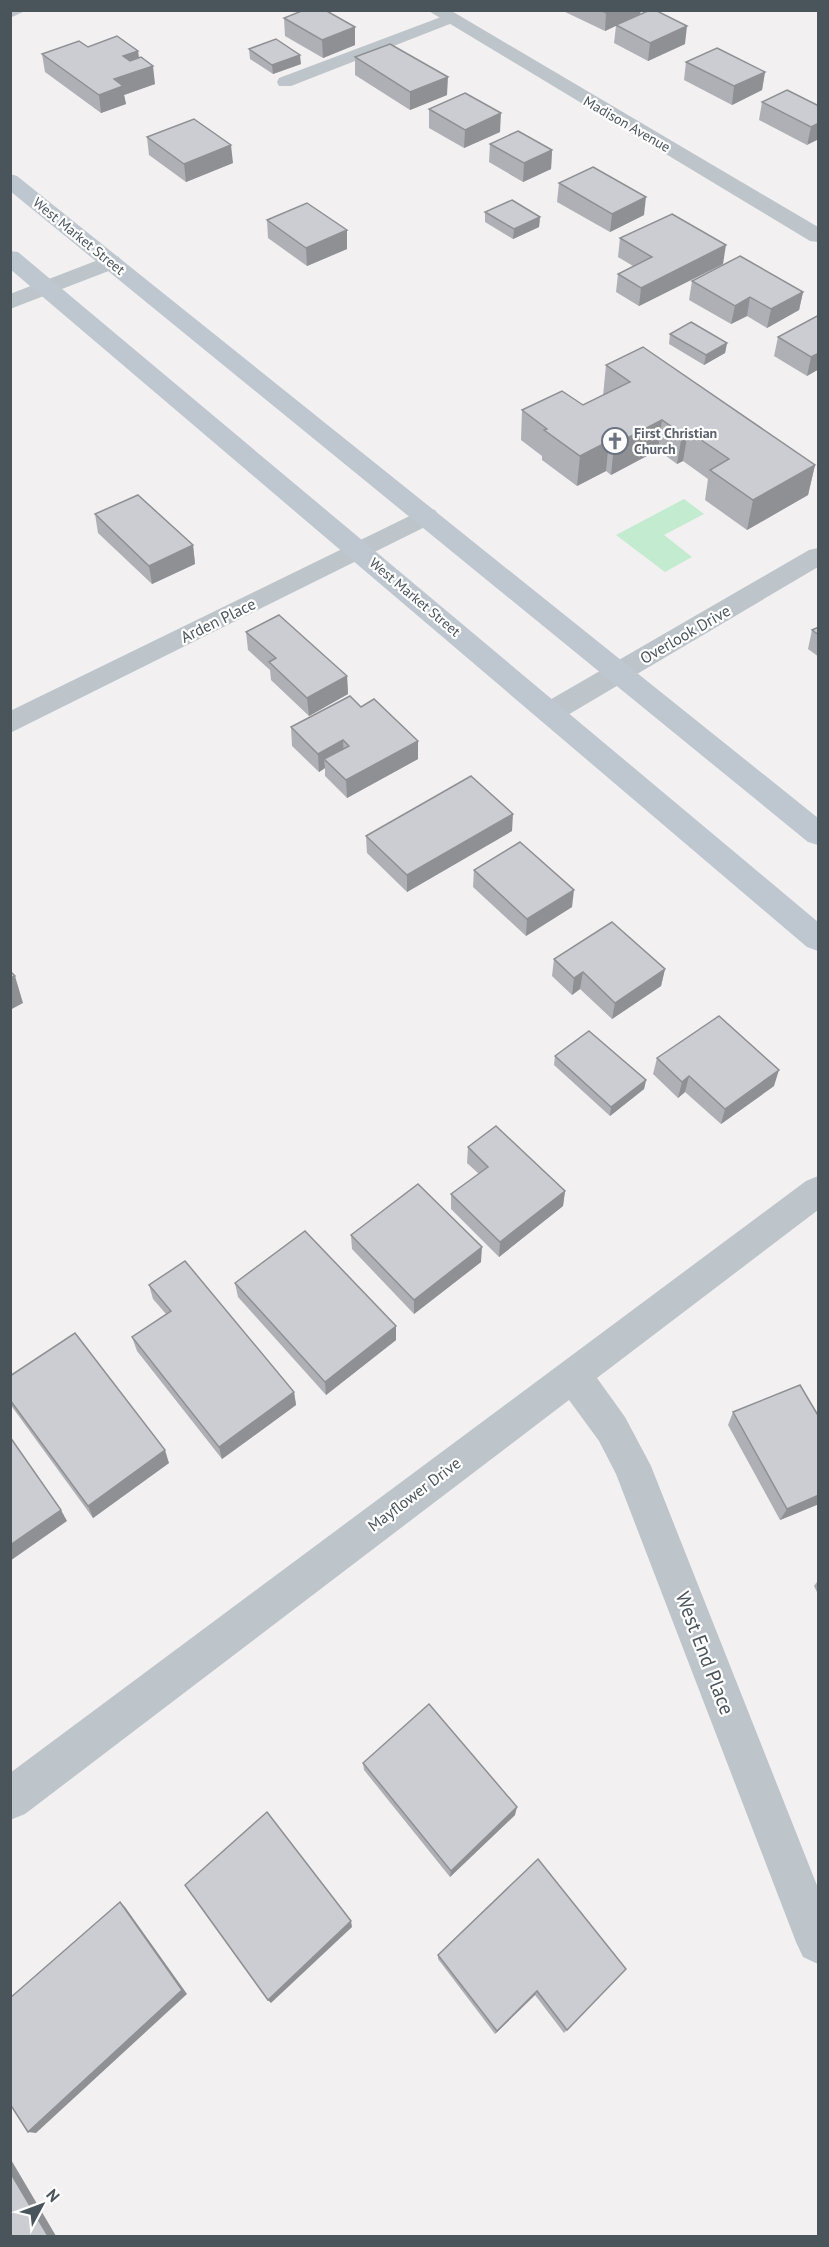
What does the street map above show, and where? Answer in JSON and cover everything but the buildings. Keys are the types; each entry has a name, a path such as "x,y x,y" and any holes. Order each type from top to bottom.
{"main road":[{"name":"West Market Street","path":"10,180 819,834"},
{"name":"West Market Street","path":"10,257 360,549 819,939"}],"street":[{"path":"10,13 18,10"},
{"name":"Madison Avenue","path":"443,15 819,236"},
{"path":"10,302 111,262"},
{"name":"Arden Place","path":"10,723 426,516"},
{"name":"Overlook Drive","path":"551,712 819,556"},
{"name":"Mayflower Drive","path":"10,1799 819,1191"},
{"name":"West End Place","path":"573,1375 612,1429 632,1466 819,1942"}],"lane":[{"path":"285,82 443,15"}],"green space":[{"path":"684,499 704,514 664,535 692,557 665,572 616,535"}],"place":[{"name":"First Christian Church","path":"615,441"}]}
